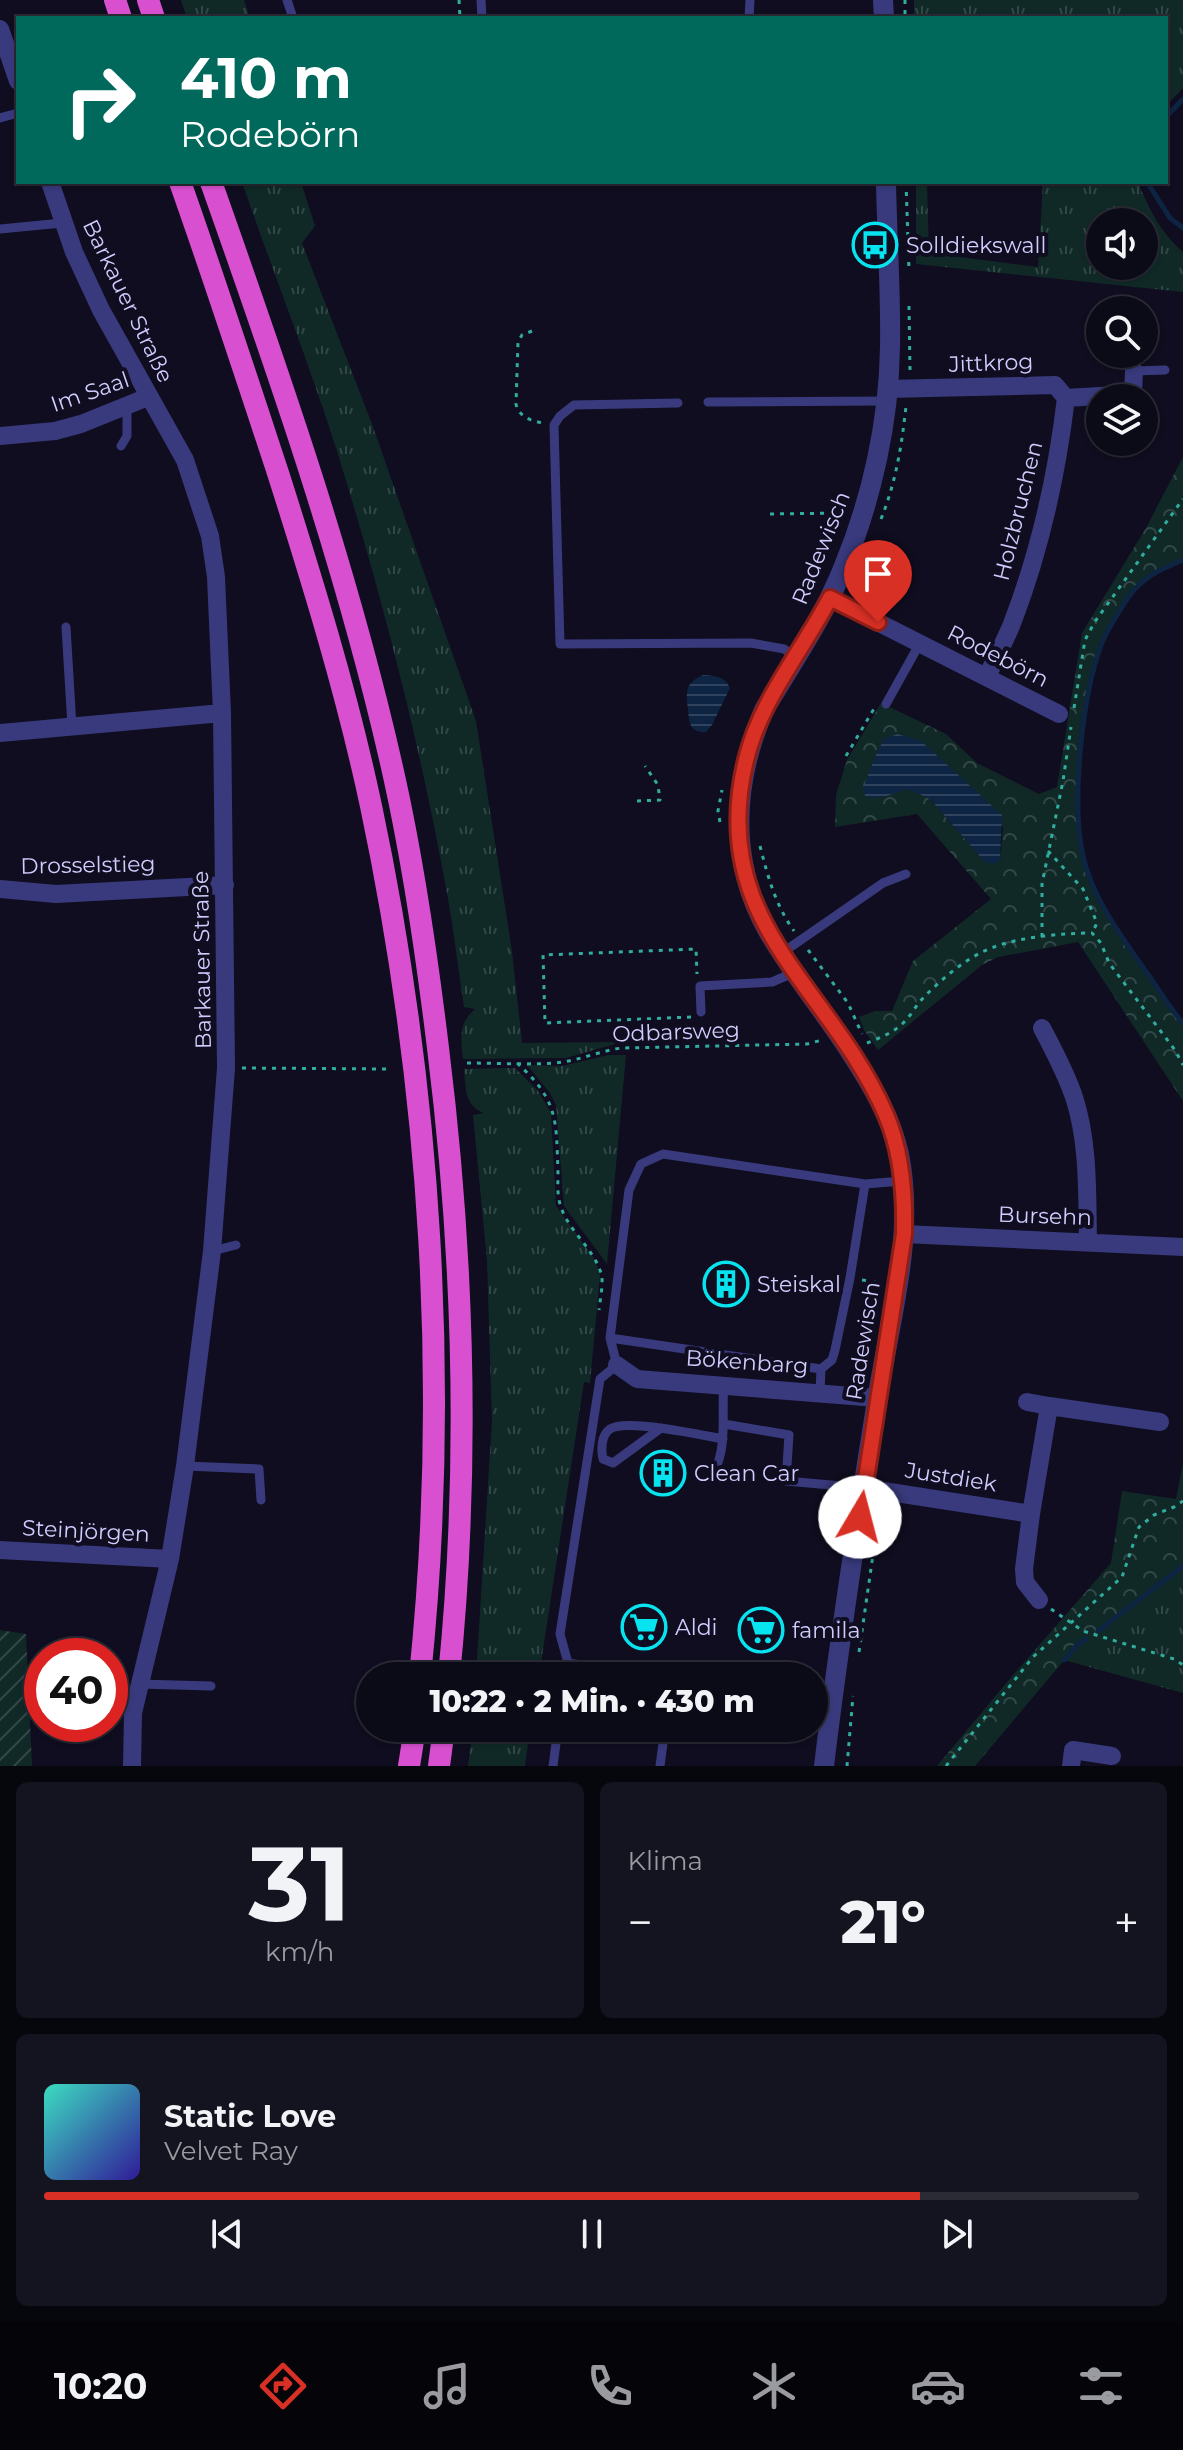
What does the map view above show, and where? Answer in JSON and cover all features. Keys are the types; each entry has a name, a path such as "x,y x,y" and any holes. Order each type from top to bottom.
{"highway":[{"path":"181,184 329,638 370,804 397,955 421,1131 433,1317 433,1448 421,1662"},
{"path":"212,184 275,366 365,657 394,776 428,967 454,1194 462,1330 459,1548 450,1662"},
{"path":"409,1766 413,1742"},
{"path":"439,1766 442,1742"}],"street":[{"path":"0,29 16,75"},
{"name":"Barkauer Straße","path":"51,184 62,223 101,310 185,460 210,536 216,577 222,713 226,1068 212,1251 185,1466 170,1559 133,1713 132,1766"},
{"name":"Radewisch","path":"824,1766 873,1489 877,1398 904,1234 902,1181 887,1117 875,1092 764,925 748,890 740,854 739,812 746,760 756,729 830,598 866,504 880,442 890,348 886,184"},
{"name":"Jittkrog","path":"886,395 908,390 1055,385 1066,398 1133,394 1134,371"},
{"name":"Im Saal","path":"0,436 55,431 148,397"},
{"name":"Holzbruchen","path":"987,677 1012,623 1038,547 1066,398"},
{"name":"Rodebörn","path":"830,598 1059,714"},
{"path":"0,733 222,713"},
{"name":"Drosselstieg","path":"0,889 56,894 225,885"},
{"path":"1042,1028 1075,1100 1087,1178 1088,1242"},
{"name":"Bursehn","path":"904,1234 1183,1247"},
{"name":"Bökenbarg","path":"617,1365 637,1379 877,1398"},
{"path":"1027,1402 1160,1422"},
{"path":"1039,1600 1025,1582 1031,1514 1049,1406"},
{"name":"Justdiek","path":"873,1489 1031,1514"},
{"name":"Steinjörgen","path":"0,1550 170,1559"},
{"path":"1071,1766 1073,1750 1112,1756"}],"lane":[{"path":"0,229 62,223"},
{"name":"Jittkrog","path":"1134,371 1165,370"},
{"path":"708,402 886,395"},
{"path":"678,403 574,405 554,425 560,644 751,643 784,649 796,657"},
{"path":"121,446 127,436 127,406"},
{"path":"66,627 72,727"},
{"path":"887,702 920,643"},
{"path":"782,953 883,883 906,874"},
{"path":"701,1012 700,986 772,982 795,972"},
{"path":"568,1662 560,1634 600,1379 617,1365 610,1338 629,1190 641,1164 663,1154 865,1184 902,1181"},
{"path":"610,1338 821,1369 832,1360 850,1278 865,1184"},
{"path":"212,1251 236,1245"},
{"path":"820,1392 821,1369"},
{"path":"714,1472 723,1439 724,1384"},
{"path":"724,1424 789,1435 786,1481 873,1489"},
{"path":"661,1428 613,1463 603,1459 604,1435 611,1428 622,1426 661,1428 723,1439"},
{"path":"185,1466 259,1469 261,1500"},
{"path":"139,1684 211,1686"},
{"path":"553,1766 556,1742"},
{"path":"660,1766 663,1742"}],"path":[{"path":"906,184 909,274"},
{"path":"880,522 890,496 902,442 911,351 909,305"},
{"path":"532,331 522,335 518,342 517,409 528,419 554,425"},
{"path":"1042,937 1042,884 1063,781 1085,640 1183,499"},
{"path":"770,514 846,514 850,502"},
{"path":"846,756 882,696 887,702"},
{"path":"637,801 660,800 658,785 645,766"},
{"path":"721,824 718,811 723,785"},
{"path":"760,845 770,887 782,914 848,1003 867,1043 891,1032 904,1022 924,996 969,959 994,946 1070,933 1092,933 1101,943 1109,963 1183,1065"},
{"path":"1048,851 1083,889 1097,923 1092,933"},
{"path":"700,986 696,949 543,955 545,1023 699,1017 701,1012"},
{"name":"Odbarsweg","path":"467,1063 570,1061 604,1050 622,1048 807,1044 837,1031"},
{"path":"517,1063 538,1084 553,1108 559,1199 566,1220 591,1253 602,1274 599,1311"},
{"path":"226,1068 388,1069"},
{"path":"850,1278 882,1283"},
{"path":"858,1658 873,1489"},
{"path":"946,1766 1033,1657 1122,1577 1139,1527 1154,1515 1183,1501"},
{"path":"1039,1600 1083,1631 1174,1659 1183,1665"},
{"path":"847,1766 853,1688"}],"green space":[{"path":"181,0 244,0 249,16 186,16"},
{"path":"914,0 1183,0 1183,88 1168,104 1168,16 914,16"},
{"path":"243,184 302,184 315,226 302,243 372,424 476,721 512,951 522,1043 622,1042 566,1058 463,1059 463,1026 475,1009 464,1007 425,781 369,560 314,383"},
{"path":"916,184 927,184 929,253 1038,267 1043,184 1139,184 1150,208 1086,208 1086,280 1158,280 1158,223 1183,252 1183,292 916,264"},
{"path":"1183,457 1183,560 1159,570 1136,588 1102,642 1094,667 1081,743 1078,809 1083,856 1094,890 1111,921 1183,1023 1183,1101 1078,942 998,957 982,965 878,1050 859,1017 875,1011 892,1011 913,961 991,899 917,814 835,827 836,795 847,760 881,703 946,734 977,763 1039,794 1057,787 1082,633 1146,528","holes":["897,734 1003,827 1000,861 985,862 930,799 908,789 878,750 884,739"]},
{"path":"608,1055 626,1055 607,1264 564,1206 556,1105 527,1065 562,1066"},
{"path":"515,1068 538,1091 551,1113 556,1206 594,1258 600,1275 590,1383 584,1382 541,1662 477,1662 492,1421 487,1261 473,1115 484,1113 469,1101 464,1069"},
{"path":"1183,1463 1183,1566 1077,1645 975,1766 937,1766 1111,1563 1122,1491 1176,1499"},
{"path":"1183,1566 1183,1693 1064,1660 1077,1645"},
{"path":"0,1630 26,1634 24,1742 31,1742 32,1766 0,1766"},
{"path":"471,1742 528,1742 525,1766 468,1766"}],"water":[{"path":"703,675 722,679 730,688 706,732 697,731 691,726 687,698 689,686"},
{"path":"897,734 921,741 1002,815 1000,861 993,864 985,862 930,799 908,789 881,797 865,796 863,788 878,750 884,739"}],"waterway":[{"path":"1168,115 1183,99"},
{"path":"1148,184 1170,218 1183,228"},
{"path":"1183,560 1141,583 1107,632 1088,692 1078,779 1083,856 1094,888 1118,932 1183,1023"},
{"path":"1098,1631 1183,1566"},
{"path":"1064,1660 1086,1639"}],"place":[{"name":"Solldiekswall","path":"875,245"},
{"name":"Steiskal","path":"726,1284"},
{"name":"Clean Car","path":"663,1473"},
{"name":"Aldi","path":"644,1627"},
{"name":"famila","path":"761,1630"}],"route":[{"path":"860,1517 904,1234 899,1158 887,1117 875,1092 769,933 754,904 740,854 739,812 746,760 764,710 830,598 878,622"}]}
